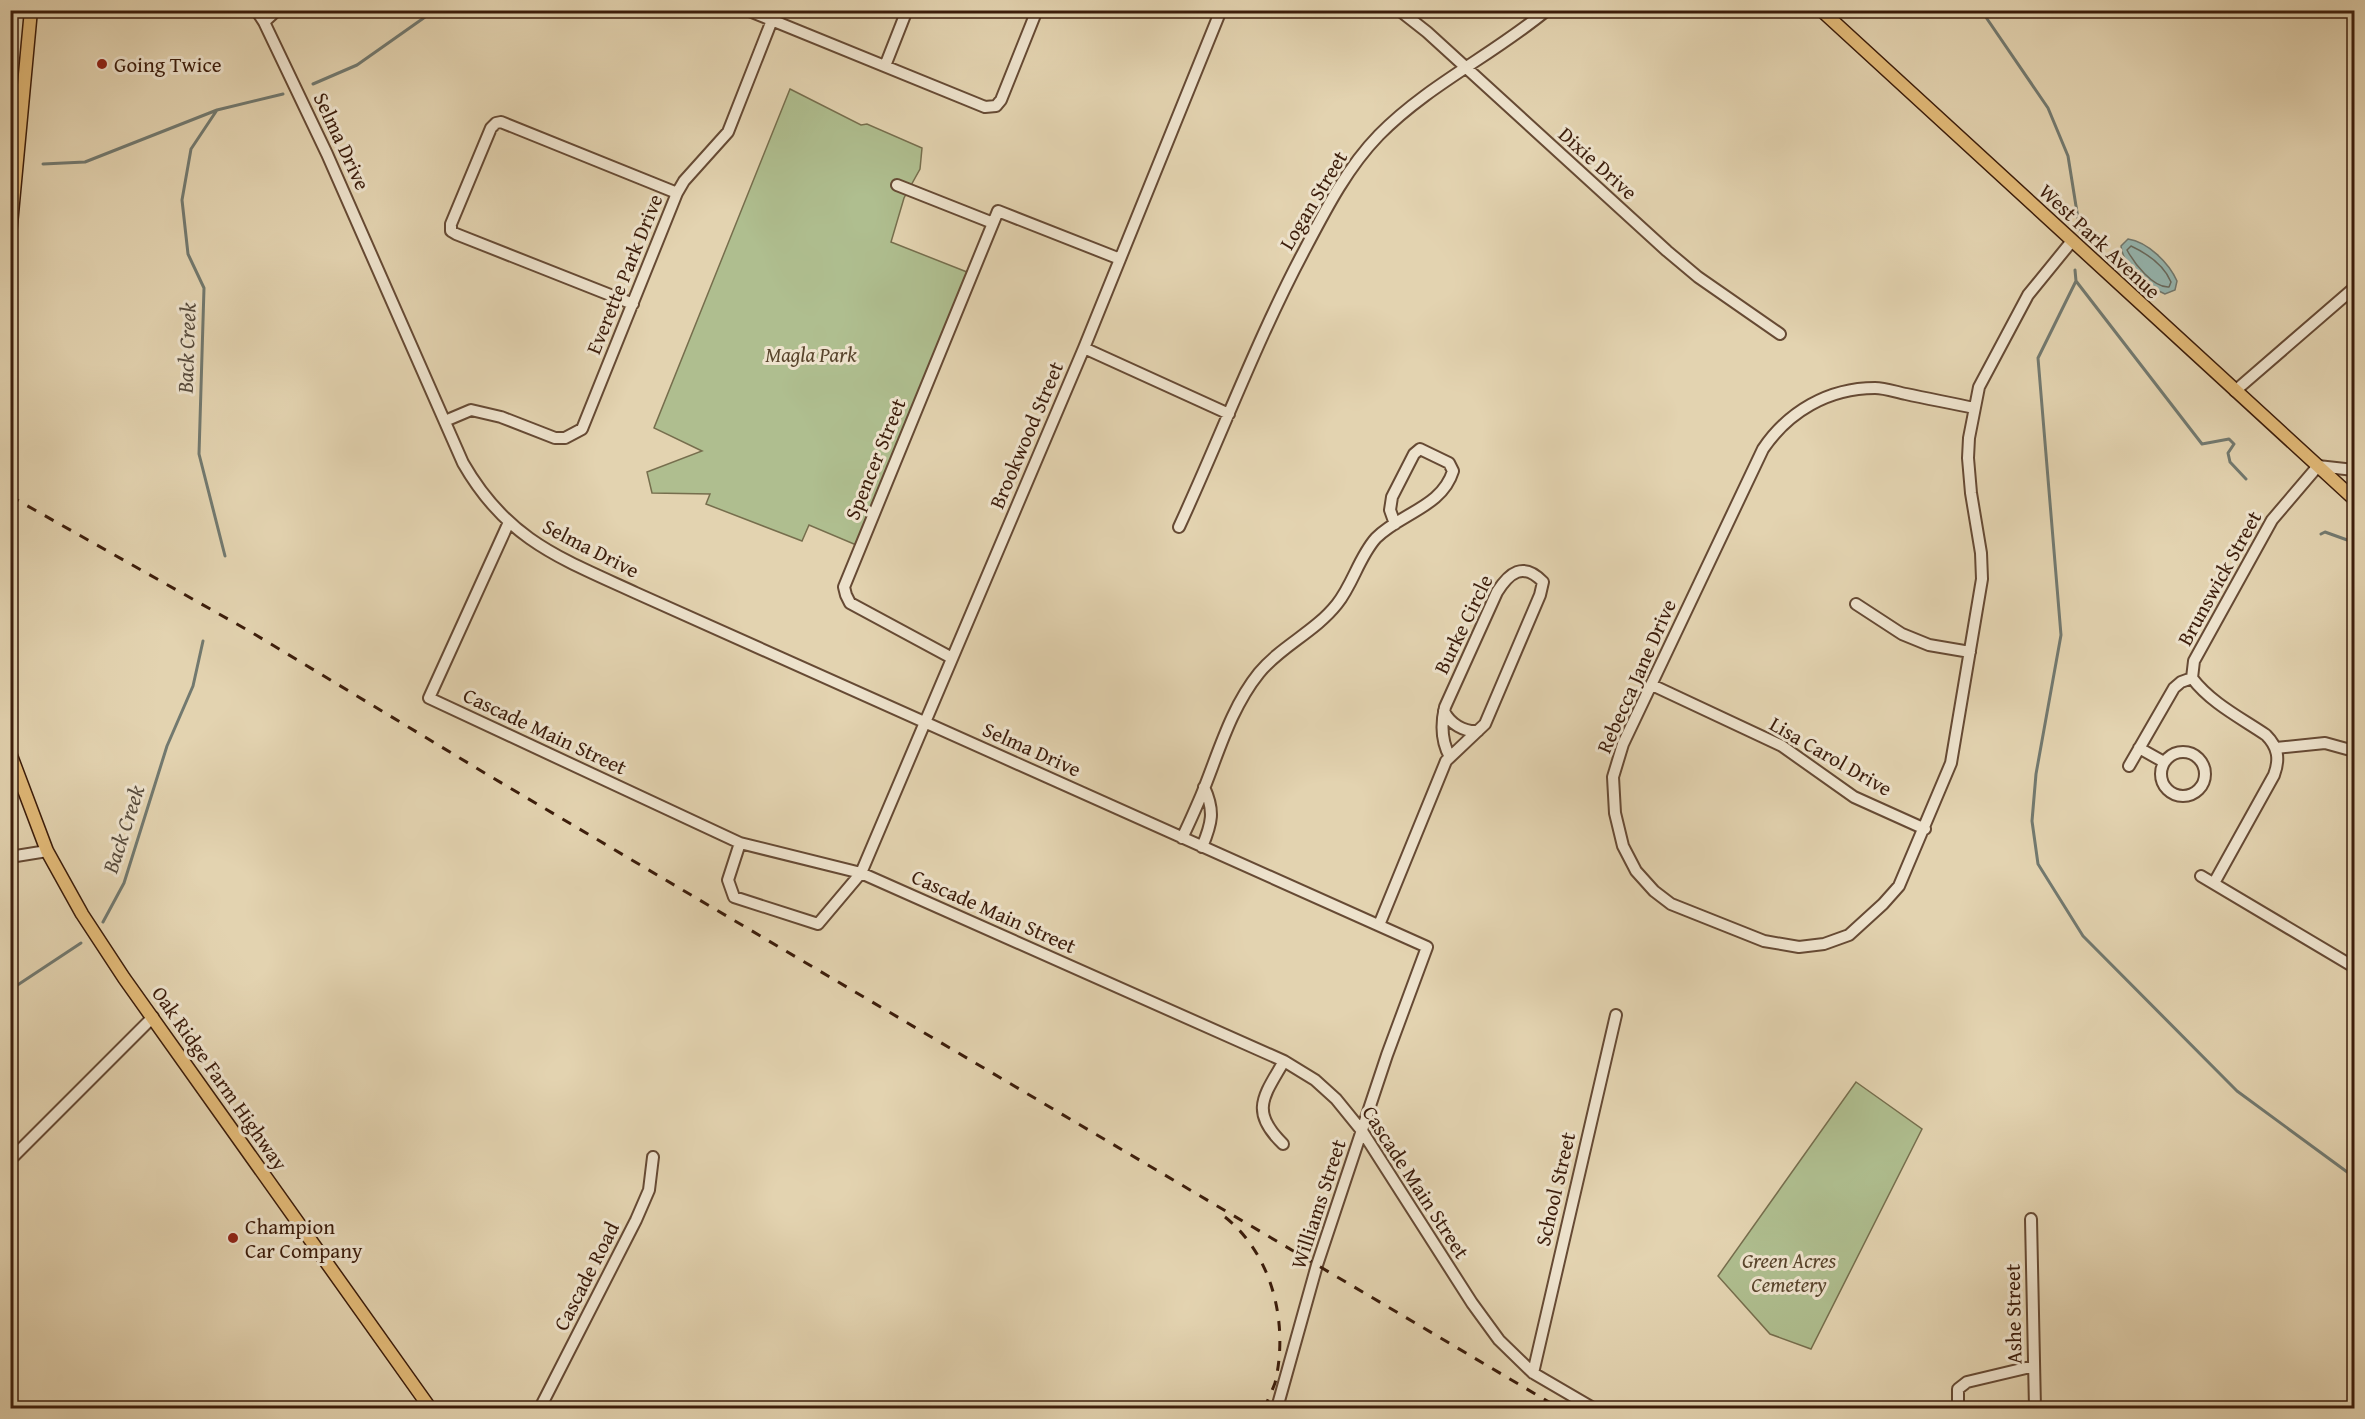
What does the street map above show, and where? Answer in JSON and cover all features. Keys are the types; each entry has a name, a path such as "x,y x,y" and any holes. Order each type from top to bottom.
{"main road":[{"path":"10,235 31,10"},
{"name":"West Park Avenue","path":"1821,10 2355,499"},
{"name":"Oak Ridge Farm Highway","path":"10,753 46,851 82,914 430,1408"}],"street":[{"name":"Selma Drive","path":"256,10 264,22 327,154 463,462 477,488 509,522 540,546 567,562 1427,946"},
{"path":"264,22 277,10"},
{"path":"747,10 774,15 885,66 985,108 996,106 1001,100 1037,10"},
{"path":"885,66 907,10"},
{"name":"Brookwood Street","path":"740,843 728,880 734,897 818,924 861,873 1084,348 1221,10"},
{"name":"Dixie Drive","path":"1399,10 1427,32 1698,277 1780,334"},
{"name":"Logan Street","path":"1179,527 1278,300 1350,170 1378,137 1409,107 1547,10"},
{"name":"Everette Park Drive","path":"446,421 471,411 484,412 555,438 573,435 582,429 677,193 684,181 728,132 774,15"},
{"path":"633,304 456,234 451,231 451,224 490,128 496,123 501,123 677,193"},
{"path":"897,185 993,223 998,211 1120,259"},
{"name":"Spencer Street","path":"952,658 850,603 844,587 993,223"},
{"name":"Rebecca Jane Drive","path":"1974,408 1876,388 1838,394 1819,400 1793,415 1774,432 1762,449 1623,744 1613,777 1616,813 1623,846 1636,871 1654,891 1671,903 1764,941 1799,947 1824,944 1849,935 1899,886 1951,763 1982,579 1981,553 1969,475 1969,438 1979,387 2028,295 2072,241"},
{"path":"2235,391 2355,288"},
{"path":"1084,348 1229,414"},
{"path":"1182,838 1236,709 1252,683 1274,656 1326,618 1339,603 1365,554 1377,538 1434,499 1449,484 1453,471 1449,463 1420,449 1414,454 1392,497 1390,510 1395,524"},
{"path":"2318,466 2355,470"},
{"name":"Brunswick Street","path":"2276,748 2266,735 2209,697 2192,678 2197,654 2255,548 2290,497 2318,466"},
{"name":"Cascade Main Street","path":"509,522 429,698 740,843 861,873 1284,1061 1315,1080 1336,1099 1362,1131 1472,1303 1499,1340 1533,1373 1593,1408"},
{"name":"Burke Circle","path":"1379,925 1446,761 1485,724 1540,595 1543,582 1538,576 1521,570 1512,573 1497,592 1444,711 1443,735 1450,757"},
{"path":"1856,604 1902,634 1929,645 1970,652"},
{"path":"2129,766 2174,688 2181,682 2192,678"},
{"name":"Lisa Carol Drive","path":"1652,686 1782,747 1854,797 1925,829"},
{"path":"1444,711 1447,717 1458,726 1469,731 1478,731"},
{"path":"2214,883 2274,775 2277,765 2276,748 2325,743 2355,751"},
{"path":"2139,748 2164,762"},
{"path":"2179,752 2198,757 2202,762 2205,775 2201,787 2190,795 2171,793 2163,783 2164,762 2179,752"},
{"path":"1202,847 1212,814 1211,802 1204,787"},
{"path":"10,857 46,851"},
{"path":"2201,876 2355,967"},
{"name":"Williams Street","path":"1277,1408 1317,1265 1394,1036 1427,946"},
{"name":"School Street","path":"1533,1373 1616,1015"},
{"path":"10,1160 153,1017"},
{"path":"1283,1144 1270,1131 1264,1119 1262,1107 1266,1092 1284,1061"},
{"name":"Cascade Road","path":"540,1408 636,1220 649,1190 653,1157"},
{"name":"Ashe Street","path":"2031,1219 2035,1408"},
{"path":"1958,1408 1958,1389 1967,1382 2034,1366"}],"green space":[{"name":"Magla Park","path":"790,89 861,125 867,124 922,148 920,169 904,198 891,242 972,274 861,547 809,525 802,541 706,504 710,494 652,493 647,472 702,451 654,428"},
{"name":"Green Acres Cemetery","path":"1856,1082 1922,1129 1811,1349 1770,1334 1718,1276"}],"water":[{"path":"2128,239 2143,244 2169,267 2177,281 2175,290 2165,294 2137,275 2126,261 2121,246"}],"waterway":[{"name":"Back Creek","path":"313,84 357,65 435,10"},
{"path":"1981,10 2048,108 2068,156 2080,231"},
{"name":"Back Creek","path":"225,556 199,454 204,288 188,254 182,200 191,149 217,110 283,94"},
{"path":"43,164 85,162 217,110"},
{"path":"2075,270 2076,281 2038,358 2061,635 2036,774 2032,821 2038,864 2083,936 2237,1091 2354,1177"},
{"path":"2076,281 2202,444 2229,439 2234,444 2228,453 2230,462 2246,479"},
{"path":"2321,534 2325,532 2350,541 2354,546"},
{"name":"Back Creek","path":"103,922 124,883 167,746 193,686 203,641"},
{"name":"Back Creek","path":"10,990 81,943"}],"railway":[{"path":"10,496 251,632 483,772 1559,1408"},
{"path":"1225,1217 1242,1233 1266,1271 1278,1315 1279,1361 1275,1383 1264,1408"}],"place":[{"name":"Going Twice","path":"102,64"},
{"name":"Champion Car Company","path":"233,1238"}]}
